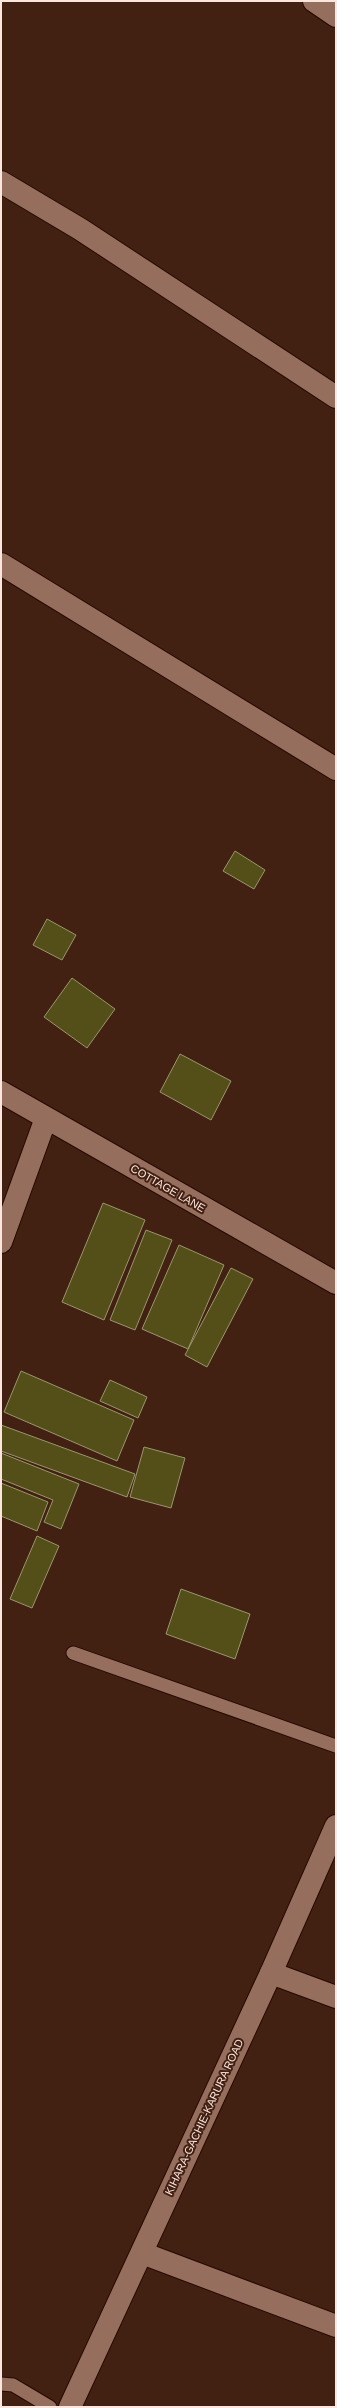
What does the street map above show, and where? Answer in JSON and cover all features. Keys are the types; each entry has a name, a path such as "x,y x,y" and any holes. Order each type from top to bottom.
{"street":[{"path":"314,1 336,16"},
{"path":"1,182 80,229 336,397"},
{"path":"1,564 336,769"},
{"name":"COTTAGE LANE","path":"1,1092 336,1283"},
{"path":"1,1242 46,1118"},
{"name":"KIHARA-GACHIE-KARURA ROAD","path":"75,2406 142,2253 336,1826"},
{"path":"270,1973 336,1997"},
{"path":"142,2253 336,2326"}],"lane":[{"path":"72,1653 336,1746"},
{"path":"1,2384 13,2385 50,2407"}],"building":[{"path":"235,851 265,870 254,889 223,871"},
{"path":"47,919 76,935 62,960 33,945"},
{"path":"72,978 115,1009 87,1048 44,1017"},
{"path":"180,1054 231,1081 211,1120 160,1092"},
{"path":"103,1203 145,1220 104,1320 62,1302"},
{"path":"146,1230 172,1240 135,1330 110,1320"},
{"path":"179,1245 224,1265 188,1349 142,1329"},
{"path":"231,1268 253,1279 207,1367 185,1355"},
{"path":"21,1371 134,1420 117,1461 4,1412"},
{"path":"110,1380 147,1397 138,1418 100,1401"},
{"path":"1,1425 135,1474 127,1497 1,1451"},
{"path":"144,1447 185,1458 171,1508 130,1497"},
{"path":"1,1453 79,1484 61,1529 44,1522 53,1500 1,1479"},
{"path":"1,1483 48,1502 37,1531 1,1516"},
{"path":"37,1536 59,1546 32,1608 10,1599"},
{"path":"181,1589 250,1614 235,1659 166,1634"}]}
